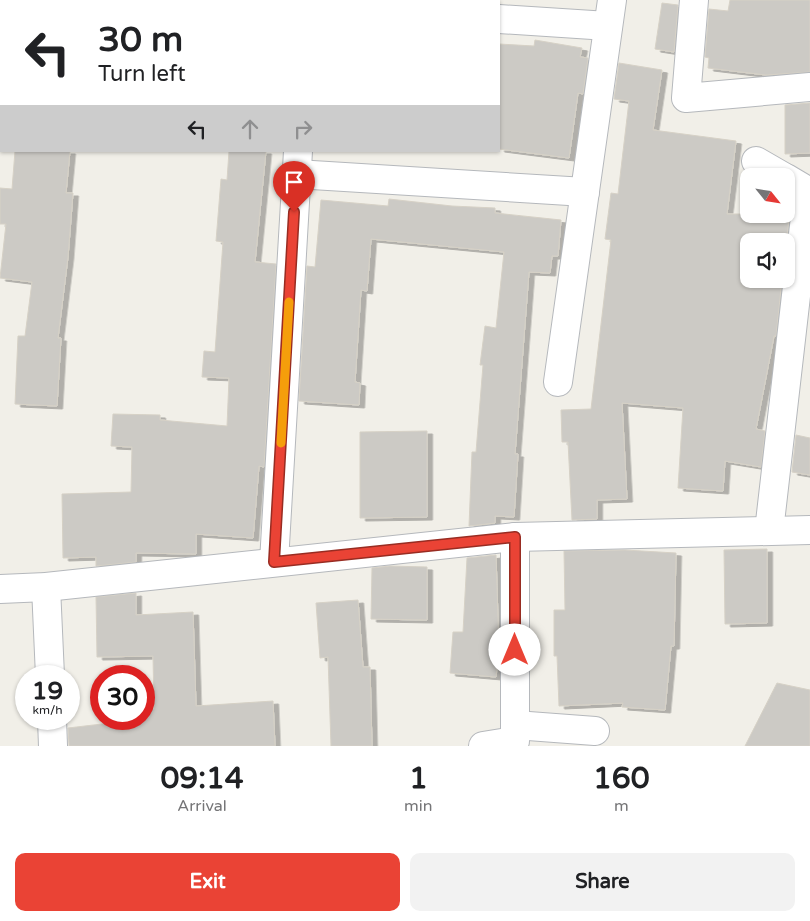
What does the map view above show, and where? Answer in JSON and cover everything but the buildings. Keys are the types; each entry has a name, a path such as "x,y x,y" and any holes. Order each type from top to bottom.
{"street":[{"path":"694,0 686,98 810,87"},
{"path":"500,19 610,13 558,382"},
{"path":"756,161 768,168"},
{"path":"274,562 297,162 585,192"},
{"path":"769,531 808,191 795,183"},
{"path":"0,589 46,587 515,537 810,530"},
{"path":"483,746 515,741 515,537"},
{"path":"46,587 50,665"},
{"path":"515,725 595,731"},
{"path":"52,730 53,746"}],"slow traffic":[{"path":"281,443 289,302"}],"route":[{"path":"294,212 274,562 515,537 515,650"}]}
